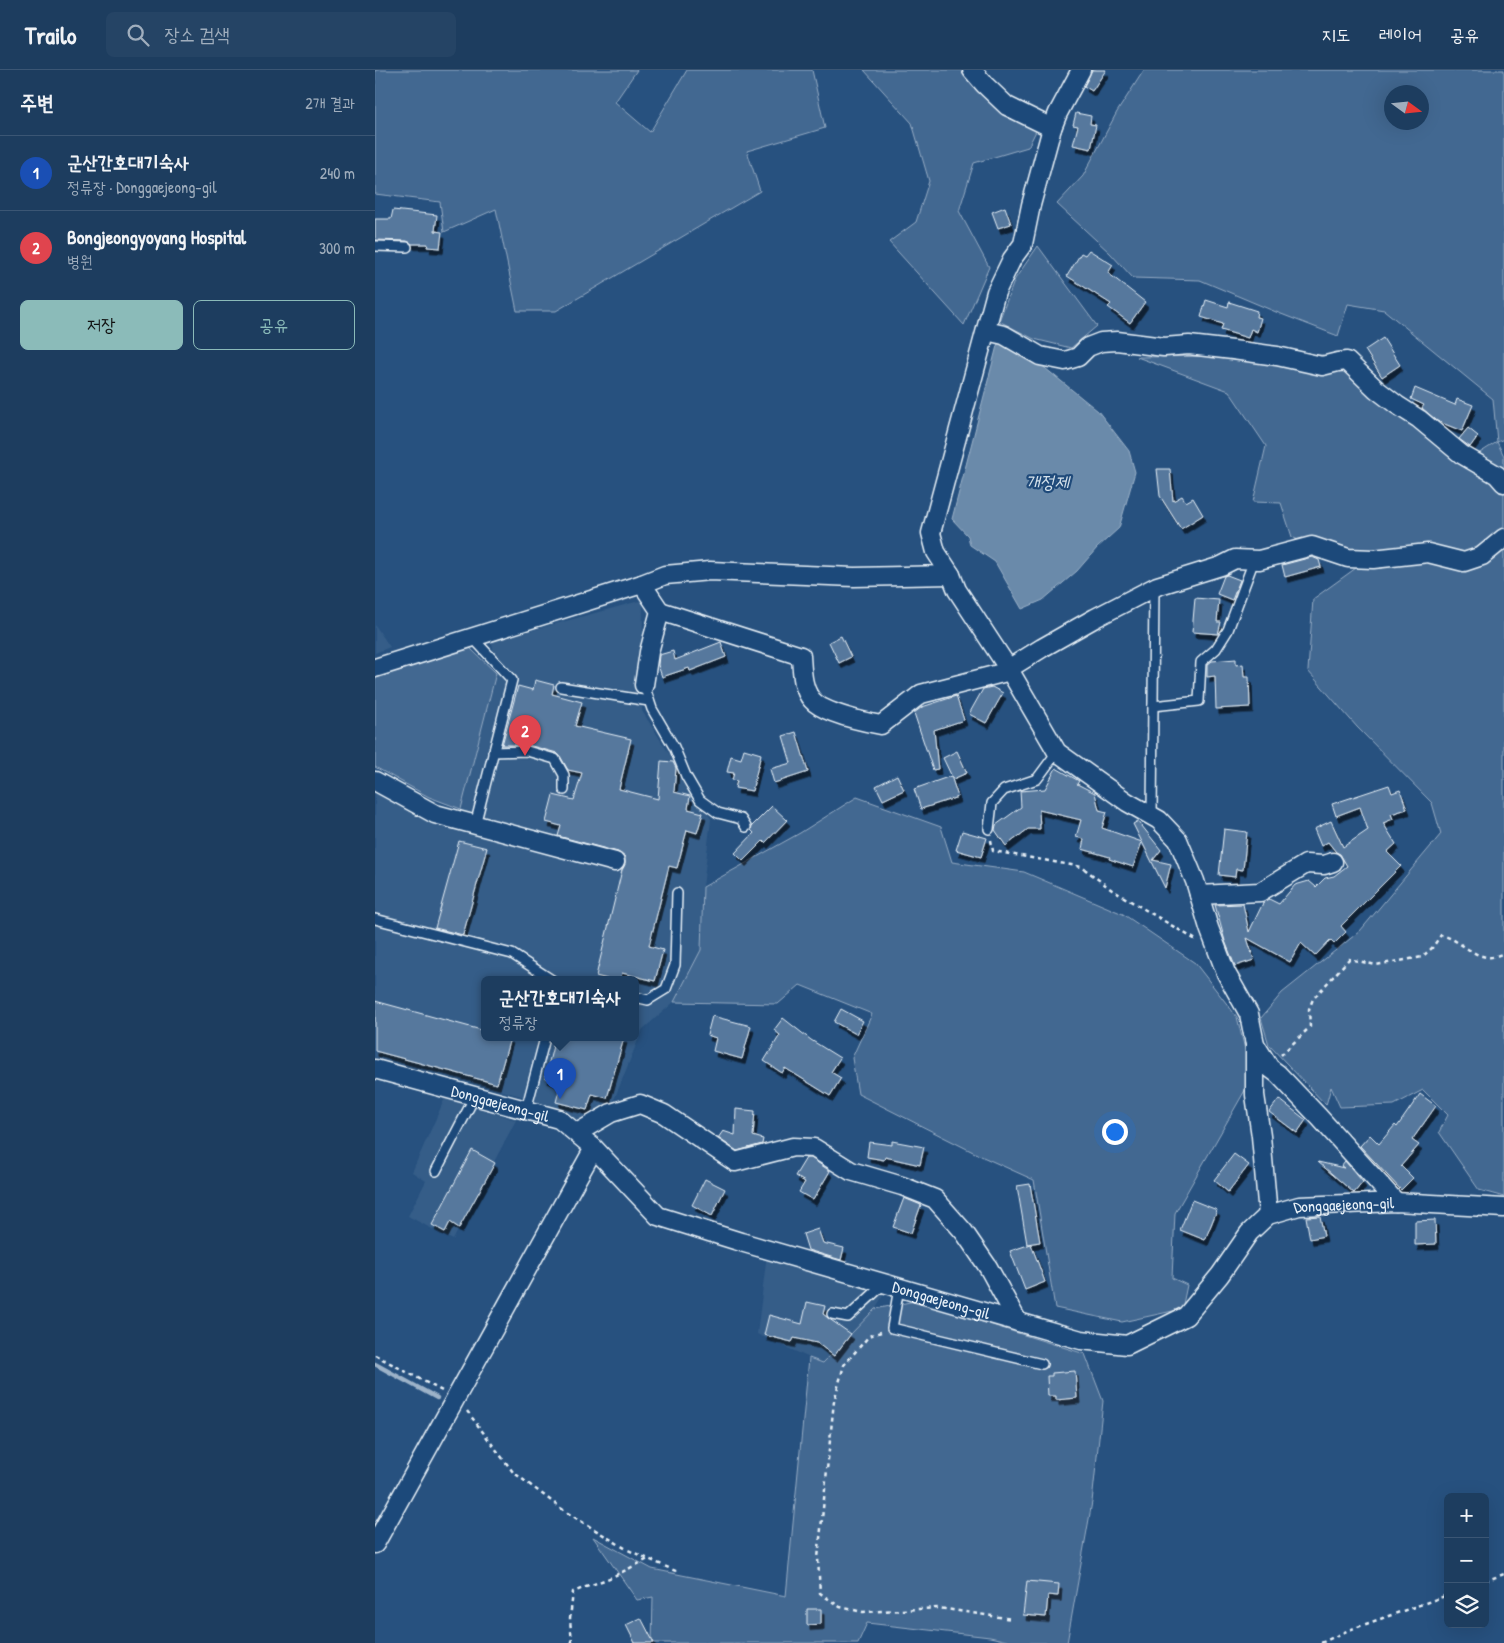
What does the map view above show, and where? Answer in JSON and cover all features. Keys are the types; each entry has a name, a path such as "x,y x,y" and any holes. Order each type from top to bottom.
{"street":[{"path":"972,70 985,86 1007,106 1053,128"},
{"path":"1081,70 1058,113 1031,205 1023,244 1012,259 1001,281 931,533 937,552 951,575 957,590 1010,671 1057,752 1127,802 1159,820 1178,840 1226,973 1249,1014 1255,1044 1255,1095 1261,1136 1268,1215"},
{"path":"986,331 1004,335 1040,356 1065,360 1078,357 1088,347 1101,342 1117,341 1165,348 1189,346 1233,350 1277,356 1322,366 1347,362 1376,389 1419,419 1461,454 1497,475 1504,483"},
{"path":"642,584 660,611 801,656 804,683 812,700 823,708 865,722 881,725 921,694 1010,671 1013,666 1042,648 1153,588 1221,566 1235,559 1254,560 1312,546 1348,558 1373,559 1428,553 1464,562 1482,556 1504,538"},
{"path":"375,668 642,584 665,575 710,571 855,577 951,575"},
{"path":"647,693 649,652 660,611"},
{"path":"375,781 435,814 615,862"},
{"path":"1199,895 1260,892 1305,864 1324,865 1333,862"},
{"path":"1255,1044 1270,1068 1319,1117 1396,1202"},
{"name":"Donggaejeong-gil","path":"375,1068 559,1119 594,1148 658,1216 741,1242 1081,1340 1127,1345 1186,1316 1220,1275 1249,1233 1268,1215 1299,1206 1396,1202 1504,1208"},
{"path":"577,1134 611,1113 640,1104 664,1114 735,1162 793,1147 814,1148 851,1171 902,1186 935,1199 963,1232 988,1267 1018,1322"},
{"path":"375,1544 594,1148"}],"lane":[{"path":"375,246 407,247"},
{"path":"1153,706 1199,700 1201,662 1216,649 1228,630 1254,560"},
{"path":"1152,816 1153,588"},
{"path":"472,637 512,680 475,825"},
{"path":"561,687 647,693 652,709 674,747 686,776 700,800 718,813 741,818 746,827"},
{"path":"493,752 527,751 555,759 564,775 564,790"},
{"path":"989,829 992,803 1004,790 1037,779 1057,752"},
{"path":"639,998 648,1000 666,989 675,965 677,893"},
{"path":"375,919 512,954 546,976"},
{"path":"526,1110 544,1041"},
{"path":"436,1170 475,1096"},
{"path":"831,1314 848,1317 892,1286"},
{"path":"892,1286 892,1328 1042,1364"}],"path":[{"path":"989,829 993,850 1082,867 1112,890 1196,940 1215,942"},
{"path":"1270,1068 1310,1028 1309,1009 1313,999 1349,959 1376,965 1422,958 1441,935 1450,937 1477,954 1490,958 1504,953"},
{"path":"892,1328 869,1336 844,1365 834,1402 818,1558 820,1593 840,1607 863,1612 939,1608 1012,1619"},
{"path":"375,1354 456,1398 513,1472 566,1512 628,1550 678,1572"},
{"path":"573,1643 570,1619 573,1592 612,1577 649,1559"},
{"path":"1489,1580 1504,1574"},
{"path":"1321,1643 1349,1630 1444,1596"}],"shaded area":[{"path":"375,70 637,70 615,102 650,132 687,70 812,70 825,128 747,151 760,191 556,311 517,311 496,209 444,232 440,202 375,194"},
{"path":"864,70 964,70 988,101 1036,131 1028,147 974,163 959,211 989,267 964,325 889,242 916,222 929,181 912,123"},
{"path":"1144,70 1504,70 1504,439 1497,442 1493,399 1384,310 1348,304 1338,336 1200,280 1133,278 1110,253 1057,204 1083,176 1117,112"},
{"path":"1038,246 1097,326 1071,348 1034,339 999,321 1015,279"},
{"path":"1323,355 1478,454 1497,442 1504,456 1504,1197 1479,1190 1439,1132 1448,1115 1423,1090 1394,1105 1340,1107 1331,1087 1326,1105 1269,1045 1261,1018 1282,993 1360,931 1441,834 1432,803 1357,727 1308,671 1313,599 1356,568 1292,537 1281,503 1253,502 1266,446 1229,391 1137,357"},
{"path":"643,600 642,711 711,819 703,887 701,950 674,1002 642,1030 639,1038 639,976 481,976 481,1041 638,1041 602,1130 521,1096 375,1057 375,776 458,819 496,673 492,641"},
{"path":"375,625 390,647 375,653"},
{"path":"469,647 496,673 461,809 429,797 375,767 375,678"},
{"path":"857,797 941,827 952,862 1024,872 1123,914 1195,963 1237,1017 1252,1078 1175,1213 1172,1278 1187,1285 1182,1309 1122,1322 1055,1308 1034,1180 983,1157 858,1094 852,1058 872,1014 800,985 778,1004 674,1002 701,950 703,887 800,833"},
{"path":"445,1098 516,1120 453,1240 408,1216 426,1181 412,1172"},
{"path":"767,1254 884,1294 875,1309 823,1364 757,1334"},
{"path":"915,1301 1085,1354 1103,1401 1092,1502 1067,1643 1016,1643 990,1637 867,1623 858,1643 652,1643 653,1597 637,1600 593,1537 652,1569 786,1596 809,1358 823,1363 875,1309"}],"water":[{"name":"개정제","path":"998,342 1040,364 1098,411 1129,451 1135,472 1119,528 1097,548 1077,571 1043,600 1022,609 995,562 970,545 968,536 952,519"}],"building":[{"path":"1092,70 1106,70 1092,91 1084,86"},
{"path":"1076,113 1091,116 1090,124 1096,125 1091,149 1073,145 1078,126 1073,125"},
{"path":"1005,207 1011,224 998,228 992,212"},
{"path":"393,210 437,215 435,231 442,232 440,248 427,247 428,244 412,244 407,241 375,240 375,219 391,219"},
{"path":"1089,250 1113,265 1108,273 1145,302 1130,323 1108,307 1111,304 1067,276 1081,253 1085,255"},
{"path":"1206,300 1228,307 1229,302 1257,311 1256,317 1261,318 1257,332 1251,329 1248,338 1221,330 1223,324 1201,317"},
{"path":"1383,338 1400,365 1382,377 1365,350"},
{"path":"1415,388 1455,405 1457,399 1473,405 1462,431 1437,421 1422,408 1424,405 1411,399"},
{"path":"1468,428 1478,436 1470,447 1459,439"},
{"path":"1157,469 1170,469 1173,501 1182,496 1186,502 1193,498 1203,515 1181,529 1160,496"},
{"path":"1312,557 1319,560 1321,567 1285,577 1282,565"},
{"path":"1227,575 1240,580 1232,600 1217,594 1224,576"},
{"path":"1195,598 1219,600 1217,622 1221,622 1218,634 1192,632"},
{"path":"841,636 851,657 839,663 829,642"},
{"path":"721,642 726,657 690,671 689,668 662,677 658,665 659,655 673,651 675,660"},
{"path":"1236,659 1236,665 1243,664 1244,677 1249,677 1250,707 1216,709 1215,676 1207,677 1207,665 1212,661"},
{"path":"535,680 554,685 552,694 582,702 575,726 631,739 619,789 658,799 661,761 673,762 676,768 674,792 690,796 688,809 703,813 697,833 687,830 677,868 669,866 649,946 663,950 655,981 622,973 621,976 596,976 625,864 625,857 618,852 558,836 561,826 546,822 553,795 574,800 582,773 568,770 557,753 528,745 502,745 518,686 533,690"},
{"path":"992,687 1003,693 986,723 969,714 983,689"},
{"path":"956,696 964,720 934,730 938,769 933,770 914,713 922,707"},
{"path":"796,732 808,772 774,783 770,769 791,763 783,736"},
{"path":"744,749 761,754 752,791 735,788 737,781 732,780 734,773 727,772 731,756 741,759"},
{"path":"957,751 967,773 953,779 943,758"},
{"path":"1056,768 1079,781 1077,784 1095,793 1099,810 1107,812 1102,828 1142,842 1133,867 1109,859 1110,857 1082,849 1084,839 1076,837 1081,820 1039,810 1040,829 1028,829 1006,846 995,830 996,825 1021,807 1020,791 1045,789"},
{"path":"897,775 904,790 883,800 876,786"},
{"path":"951,776 958,797 921,809 914,789"},
{"path":"1389,785 1392,793 1400,790 1407,809 1391,814 1393,819 1383,823 1396,844 1387,852 1401,866 1341,926 1346,932 1334,944 1330,940 1315,956 1301,943 1290,962 1247,938 1254,960 1235,966 1225,941 1215,905 1243,904 1249,932 1264,901 1269,899 1279,904 1295,885 1309,881 1316,887 1325,878 1334,876 1347,866 1340,854 1328,842 1321,846 1314,829 1331,821 1343,847 1368,830 1360,807 1336,816 1332,804"},
{"path":"772,806 787,820 765,843 763,841 743,861 735,853 754,833 751,830 752,826"},
{"path":"1138,821 1161,850 1153,860 1171,864 1165,888 1133,824"},
{"path":"1224,829 1247,832 1243,870 1236,869 1235,877 1219,875"},
{"path":"962,831 987,838 981,857 956,850"},
{"path":"459,841 487,848 463,935 435,928"},
{"path":"375,1001 481,1030 481,1041 509,1041 497,1084 375,1051"},
{"path":"841,1009 863,1021 856,1034 834,1022"},
{"path":"712,1016 751,1026 742,1059 713,1051 716,1038 707,1035"},
{"path":"783,1018 811,1040 840,1058 831,1072 841,1078 830,1096 785,1068 782,1073 764,1061 780,1035 774,1030"},
{"path":"554,1041 623,1041 607,1098 592,1094 587,1110 556,1102 561,1083 545,1078"},
{"path":"1420,1094 1436,1106 1412,1140 1419,1145 1401,1166 1413,1178 1401,1190 1360,1146 1370,1135 1379,1144 1395,1125 1397,1127"},
{"path":"1279,1099 1306,1120 1297,1133 1269,1112"},
{"path":"736,1109 755,1111 753,1136 763,1139 762,1144 737,1151 718,1138 723,1131 735,1135"},
{"path":"892,1141 924,1147 920,1165 885,1157 884,1160 867,1157 869,1142 892,1145"},
{"path":"472,1150 495,1163 459,1228 450,1222 445,1232 432,1225"},
{"path":"1234,1154 1249,1165 1228,1192 1214,1180"},
{"path":"806,1158 811,1158 830,1171 813,1200 799,1192 805,1182 795,1176"},
{"path":"1345,1161 1363,1182 1354,1193 1318,1162 1344,1168 1341,1166"},
{"path":"705,1179 725,1189 712,1216 692,1205"},
{"path":"1030,1184 1040,1242 1027,1244 1017,1186"},
{"path":"904,1198 921,1205 911,1233 893,1227"},
{"path":"1192,1200 1217,1210 1205,1240 1180,1230"},
{"path":"1320,1216 1324,1236 1310,1239 1306,1217"},
{"path":"1435,1220 1436,1244 1415,1245 1415,1221"},
{"path":"818,1229 823,1243 844,1248 841,1260 808,1250 803,1234"},
{"path":"1031,1244 1045,1282 1025,1290 1010,1251"},
{"path":"807,1302 825,1306 823,1314 851,1334 834,1356 817,1343 794,1338 792,1342 764,1335 769,1315 802,1324"},
{"path":"1075,1371 1077,1398 1056,1400 1056,1396 1048,1396 1047,1376 1052,1376 1052,1373"},
{"path":"1027,1581 1059,1584 1058,1596 1048,1595 1046,1617 1023,1615"},
{"path":"807,1609 821,1609 821,1624 807,1625"},
{"path":"641,1618 654,1643 635,1643 626,1625"}],"waterway":[{"path":"375,1364 437,1398"}],"place":[{"name":"Bongjeongyoyang Hospital","path":"525,756"},
{"name":"군산간호대기숙사","path":"560,1099"}]}
